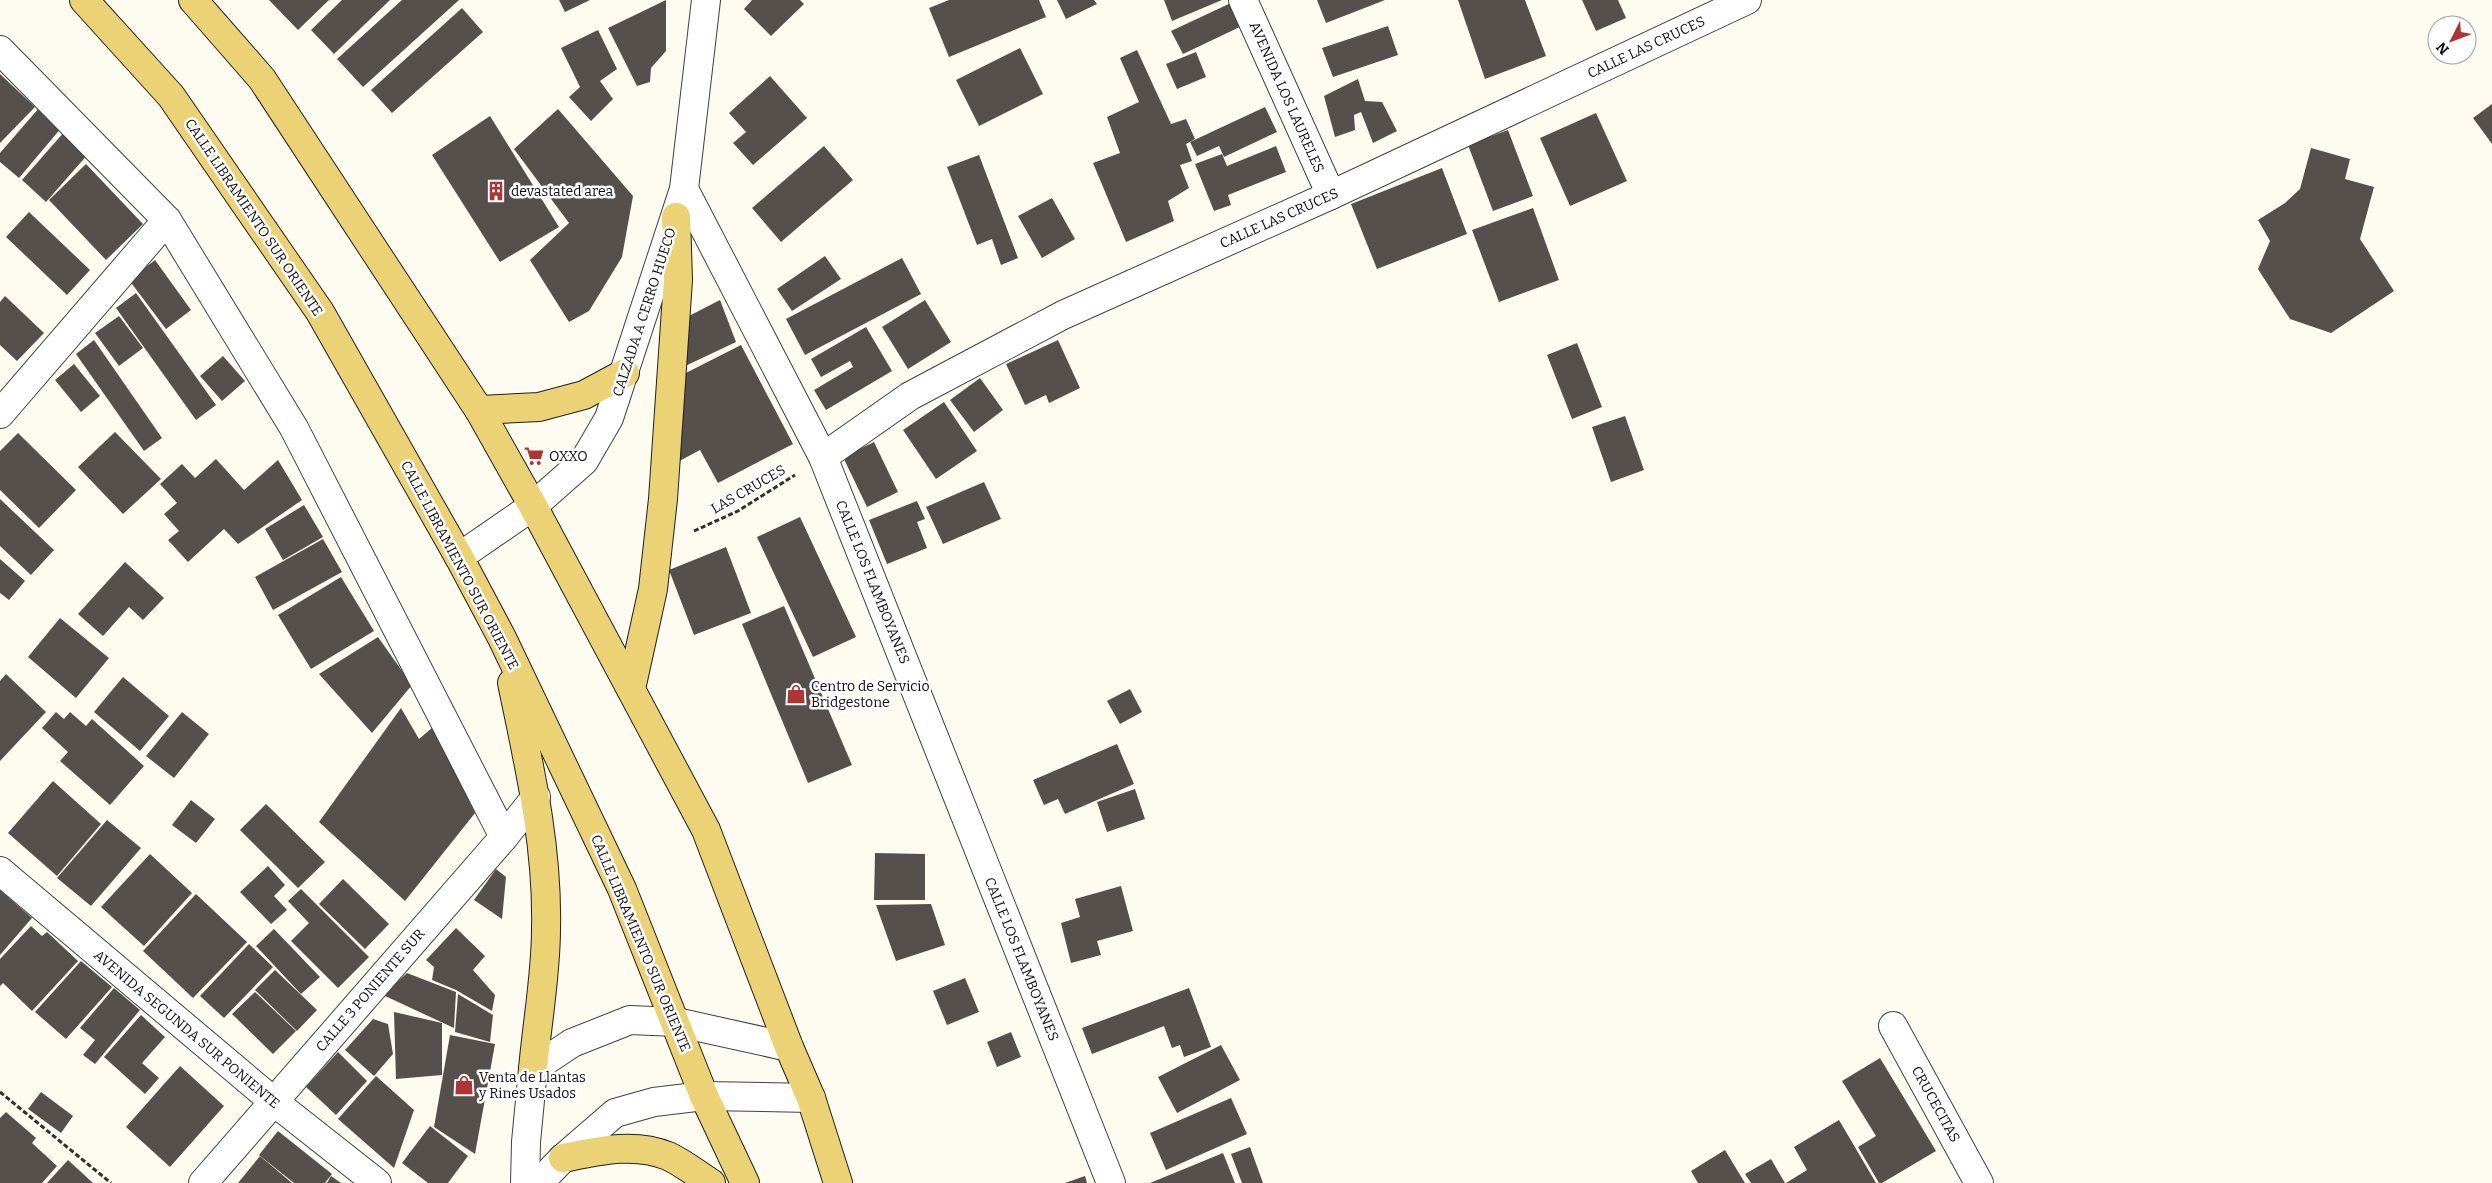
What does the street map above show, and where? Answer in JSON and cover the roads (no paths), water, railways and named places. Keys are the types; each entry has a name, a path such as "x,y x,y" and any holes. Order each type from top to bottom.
{"main road":[{"name":"CALLE LIBRAMIENTO SUR ORIENTE","path":"84,0 171,96 320,312 459,557 502,638 622,889 704,1096 745,1183"},
{"path":"193,0 262,79 479,410 533,506 706,830 789,1047 811,1098 838,1183"},
{"path":"631,690 653,589 663,499 678,280 676,217"},
{"path":"479,410 539,407 584,395 625,373"},
{"path":"502,638 536,796 542,843 546,929 533,1069"},
{"path":"563,1158 613,1149 639,1148 669,1157 711,1183"}],"street":[{"name":"CALZADA A CERRO HUECO","path":"459,557 533,506 584,461 609,418 684,189 706,0"},
{"name":"AVENIDA LOS LAURELES","path":"1243,0 1332,195"},
{"name":"CALLE LAS CRUCES","path":"823,457 910,396 1063,315 1332,195 1747,0"},
{"path":"0,50 167,220 294,428 504,836"},
{"name":"CALLE LOS FLAMBOYANES","path":"684,189 823,457 1111,1183"},
{"path":"0,414 167,220"},
{"name":"CALLE 3 PONIENTE SUR","path":"203,1183 504,836 536,796"},
{"name":"AVENIDA SEGUNDA SUR PONIENTE","path":"0,871 273,1101 376,1183"},
{"path":"526,1183 526,1142 533,1069 572,1043 630,1020 676,1022 789,1047"},
{"name":"CRUCECITAS","path":"1893,1026 1979,1183"},
{"path":"539,1183 563,1158 615,1113 654,1102 704,1096 811,1098"}],"place":[{"name":"devastated area","path":"496,191"},
{"name":"OXXO","path":"534,456"},
{"name":"Centro de Servicio Bridgestone","path":"796,694"},
{"name":"Venta de Llantas y Rines Usados","path":"464,1085"}]}
